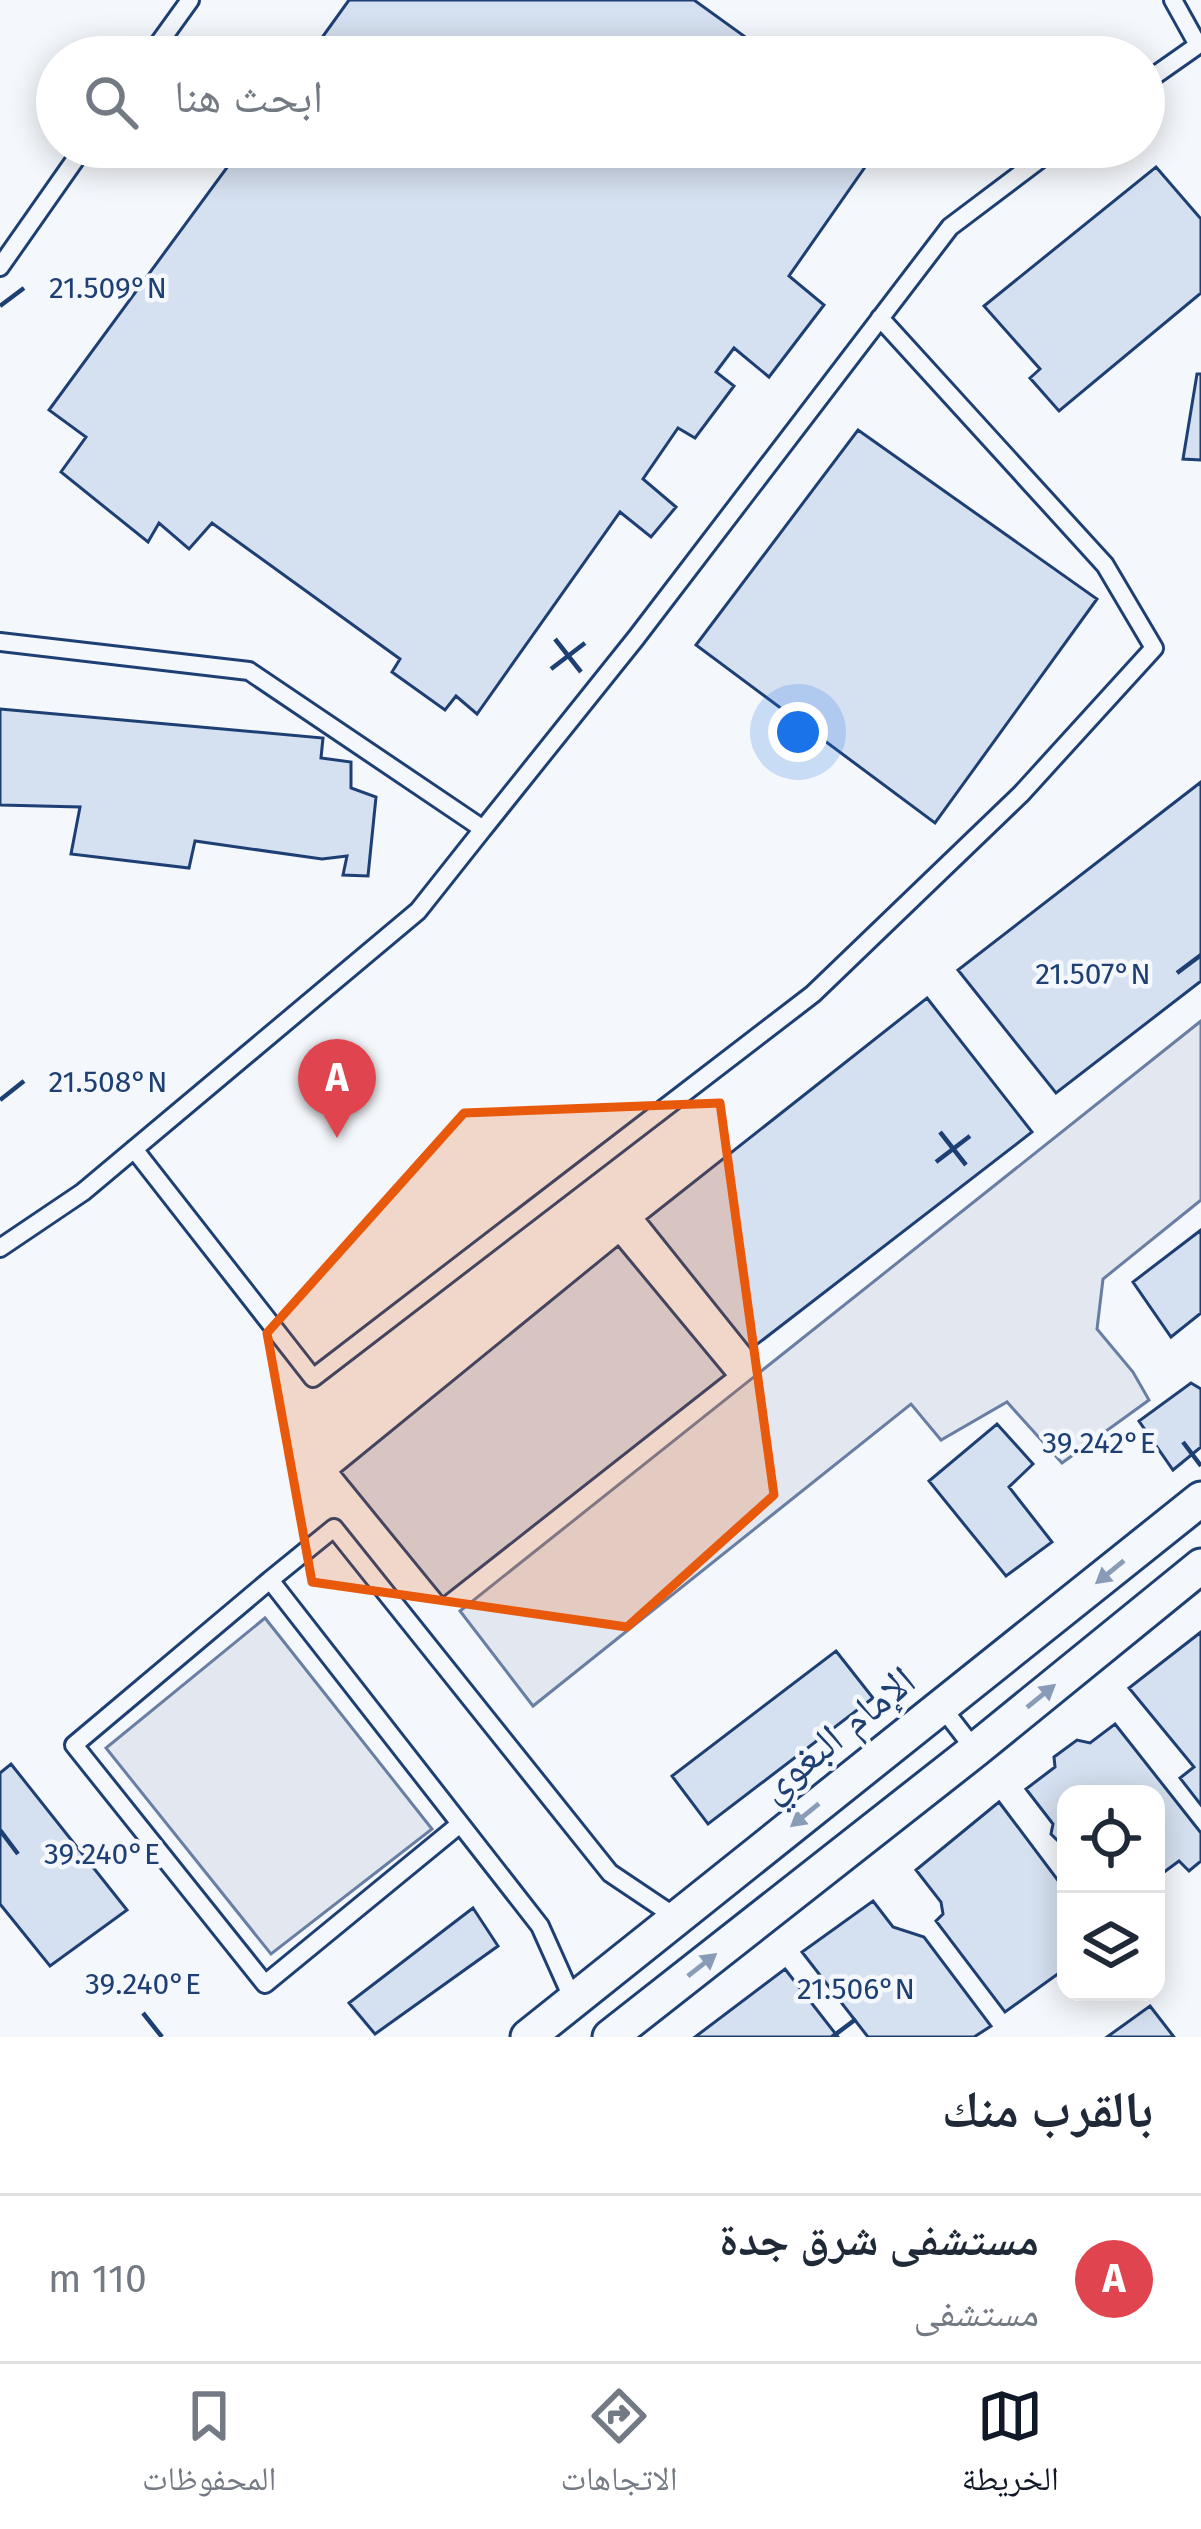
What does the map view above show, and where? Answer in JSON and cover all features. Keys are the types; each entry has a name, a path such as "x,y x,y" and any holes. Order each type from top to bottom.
{"street":[{"name":"الإمام البغوي","path":"528,2037 1201,1499"},
{"path":"610,2037 1201,1565"}],"lane":[{"path":"164,36 190,0"},
{"path":"1165,68 1199,44 1173,0"},
{"path":"0,267 69,168"},
{"path":"0,1248 82,1192 418,911 950,227 1028,168"},
{"path":"134,1149 313,1378 813,994 1021,794 1154,648 1105,565 880,318"},
{"path":"0,642 249,671 484,829"},
{"path":"460,1824 265,1984 74,1744 334,1528 610,1873 677,1918"},
{"path":"270,1580 540,1926 574,2002"},
{"path":"941,1706 975,1750"}],"highlighted area":[{"path":"720,1103 774,1495 627,1627 312,1582 267,1333 464,1113"}],"shaded area":[{"path":"1201,1021 1201,1200 1103,1279 1097,1329 1133,1372 1149,1400 1062,1463 1007,1402 941,1440 911,1404 533,1706 460,1611"},
{"path":"265,1618 432,1829 271,1954 106,1748"}],"building":[{"path":"349,0 694,0 744,36 323,36"},
{"path":"227,168 864,168 789,276 824,305 769,377 734,348 716,372 734,386 695,438 678,428 643,479 676,507 651,537 620,512 477,714 456,696 445,710 392,672 400,659 212,523 189,549 159,523 148,542 61,472 86,437 49,410"},
{"path":"1155,168 1201,219 1201,293 1059,411 1030,378 1040,369 984,306"},
{"path":"1197,374 1201,374 1201,460 1183,459"},
{"path":"858,430 1097,599 935,823 696,645"},
{"path":"0,709 323,738 321,758 351,762 351,788 376,797 368,876 343,875 347,856 322,859 195,841 189,868 71,854 80,807 0,805"},
{"path":"1201,782 1201,981 1056,1093 958,970"},
{"path":"927,998 1032,1132 751,1349 647,1219"},
{"path":"1201,1230 1201,1313 1171,1337 1133,1282"},
{"path":"618,1246 725,1375 443,1597 341,1472"},
{"path":"1191,1383 1201,1389 1201,1447 1173,1470 1139,1421"},
{"path":"997,1424 1033,1464 1009,1487 1052,1542 1006,1576 929,1481"},
{"path":"1201,1632 1201,1805 1180,1778 1194,1767 1129,1688"},
{"path":"836,1651 873,1698 708,1824 672,1776"},
{"path":"1115,1724 1163,1785 1057,1785 1057,1840 1051,1834 1053,1824 1026,1789 1055,1767 1054,1757 1077,1740 1090,1743"},
{"path":"11,1764 127,1910 50,1966 0,1904 0,1773"},
{"path":"1165,1787 1201,1833 1201,1861 1189,1871 1179,1861 1165,1871"},
{"path":"999,1802 1057,1879 1057,1974 1005,2012 936,1921 943,1914 941,1902 916,1870"},
{"path":"873,1901 893,1927 924,1937 991,2026 974,2037 868,2037 802,1952"},
{"path":"473,1908 498,1946 375,2034 349,2003"},
{"path":"785,1969 838,2037 695,2037"},
{"path":"1150,2006 1174,2037 1107,2037"}],"place":[{"name":"مستشفى شرق جدة","path":"337,1138"}]}
